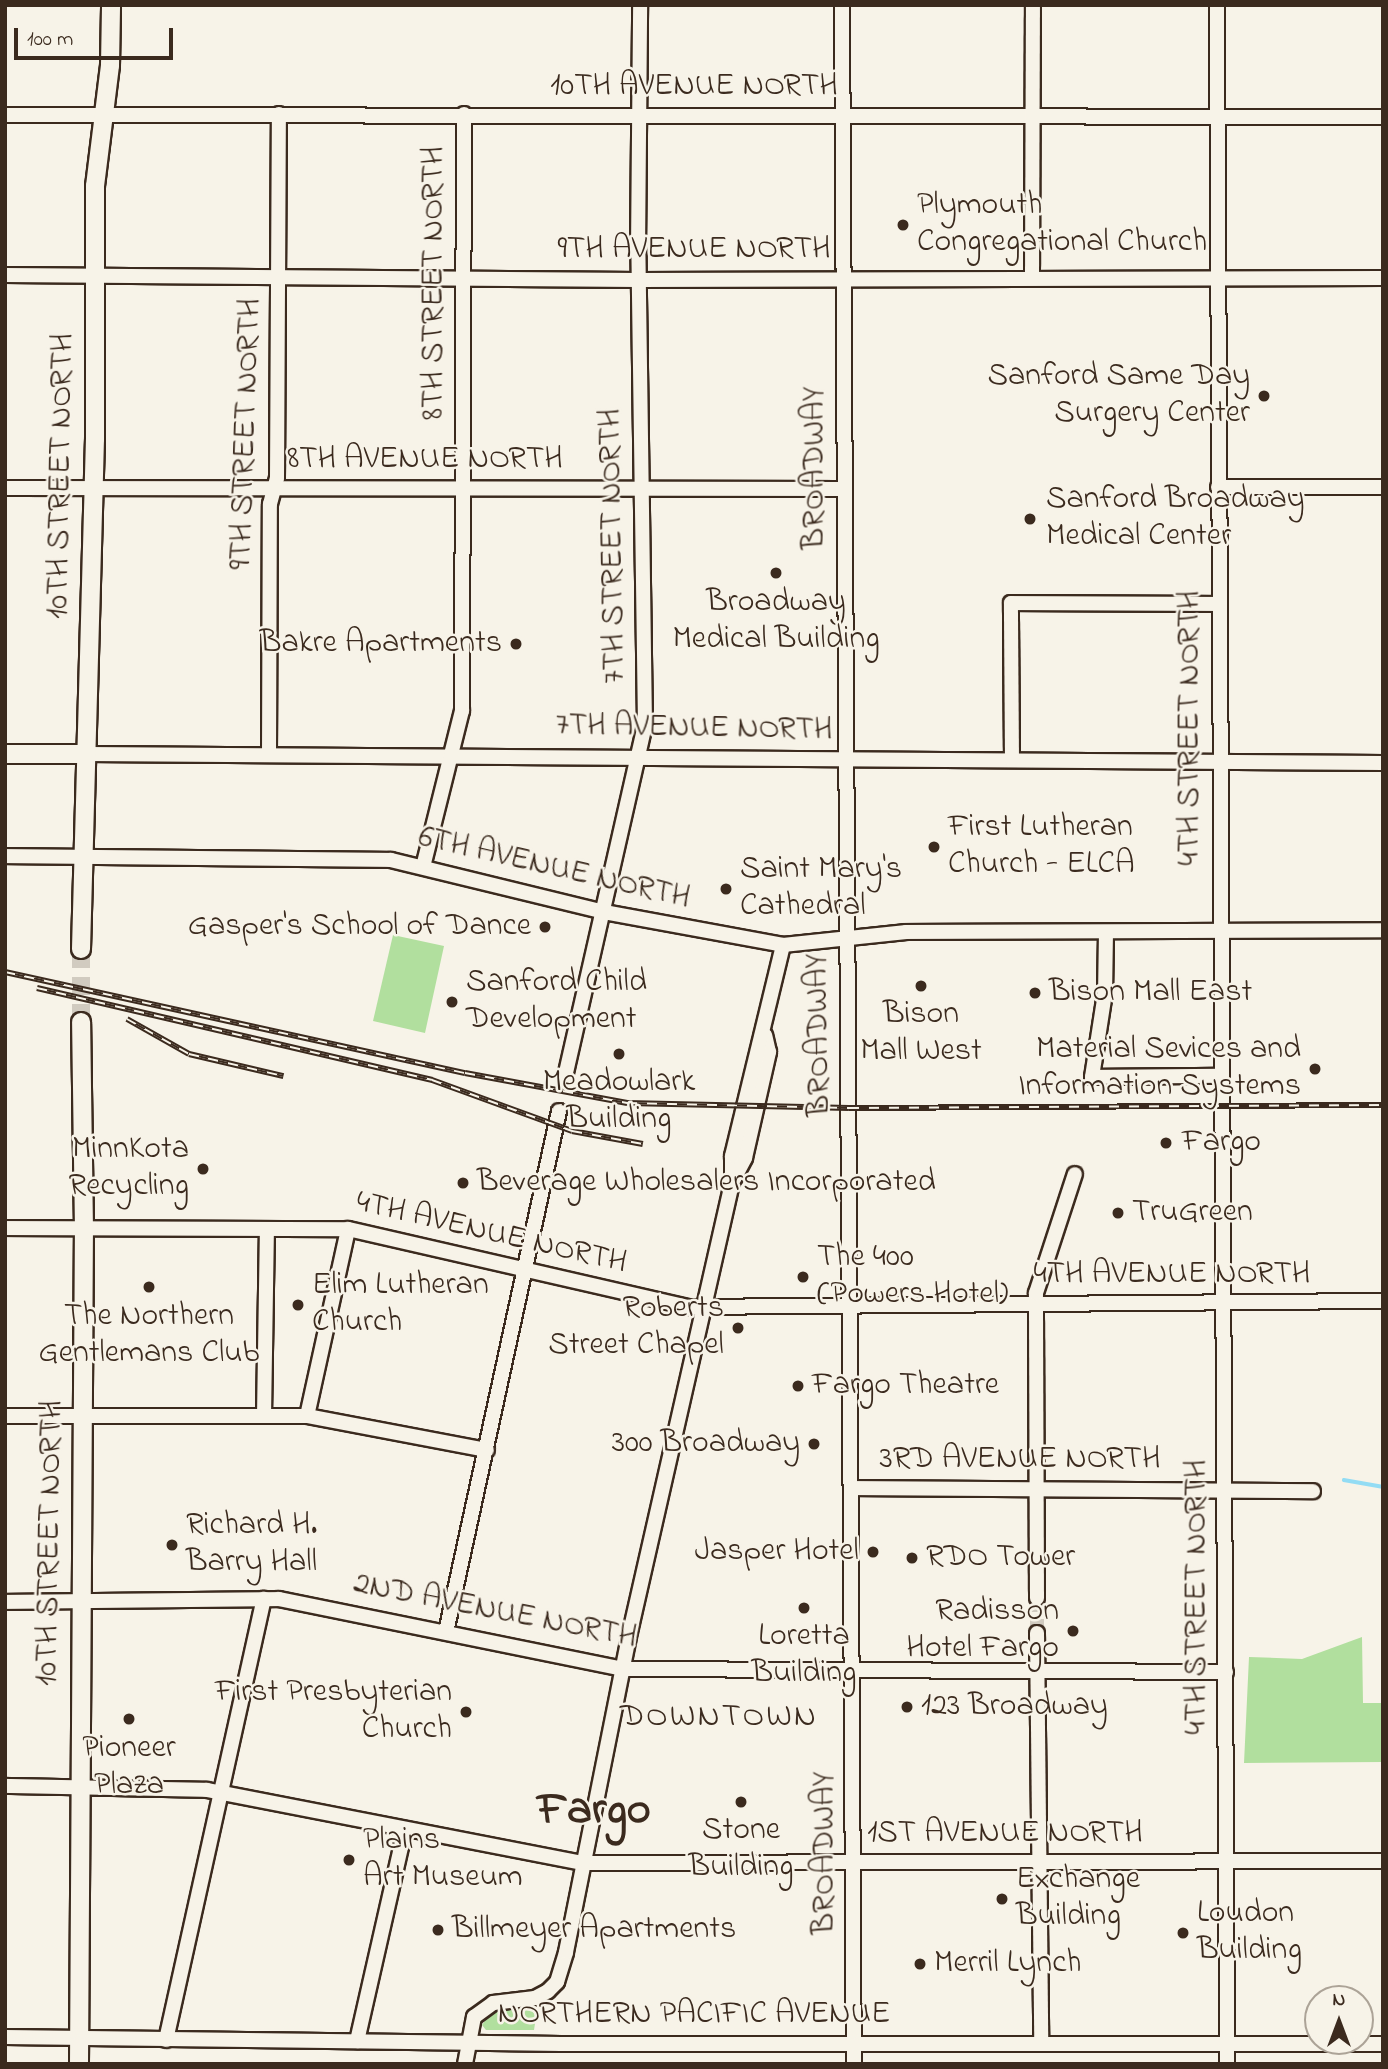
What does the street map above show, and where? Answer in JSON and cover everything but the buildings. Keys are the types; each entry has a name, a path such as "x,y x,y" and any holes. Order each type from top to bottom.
{"main road":[{"name":"10TH STREET NORTH","path":"81,950 92,487 95,186 110,65 111,5"},
{"name":"7TH AVENUE NORTH","path":"5,754 87,754"},
{"name":"10TH STREET NORTH","path":"79,2064 84,1230 81,1022"}],"street":[{"name":"7TH STREET NORTH","path":"565,1077 640,757 645,725 638,280 640,5"},
{"name":"BROADWAY","path":"842,5 847,937 854,1488 854,2064"},
{"path":"1032,278 1033,5"},
{"name":"4TH STREET NORTH","path":"1217,5 1221,1031 1215,1076 1216,1106 1223,1129"},
{"name":"10TH AVENUE NORTH","path":"5,115 640,113 1383,117"},
{"name":"9TH STREET NORTH","path":"269,755 273,487 280,277 279,114"},
{"name":"8TH STREET NORTH","path":"423,867 462,711 464,114"},
{"name":"9TH AVENUE NORTH","path":"5,275 638,280 843,277 1383,278"},
{"name":"8TH AVENUE NORTH","path":"5,488 273,487 641,491 845,489"},
{"path":"1218,487 1383,487"},
{"path":"1012,760 1011,603 1218,604"},
{"name":"7TH AVENUE NORTH","path":"87,754 1383,763"},
{"name":"6TH AVENUE NORTH","path":"5,856 391,860 604,912 783,945 847,937 1383,930"},
{"path":"1106,932 1105,993 1092,1077 1215,1076"},
{"path":"465,2064 467,2042 474,2017 493,2003 535,1998 557,1982 622,1669 732,1184 732,1156 756,1049 765,1035 783,945"},
{"name":"4TH STREET NORTH","path":"1221,1031 1225,1047 1223,1129 1227,1489 1227,2064"},
{"path":"446,1632 559,1111"},
{"path":"1037,1598 1038,1286 1075,1174"},
{"name":"4TH AVENUE NORTH","path":"5,1228 348,1229 524,1270 705,1307 1383,1301"},
{"path":"264,1416 267,1228"},
{"path":"307,1416 348,1229"},
{"path":"5,1416 307,1416 487,1450"},
{"name":"3RD AVENUE NORTH","path":"854,1488 1038,1486 1312,1491"},
{"path":"166,2040 264,1599"},
{"name":"2ND AVENUE NORTH","path":"5,1602 264,1599 446,1632 622,1669 1226,1672"},
{"path":"1037,1633 1041,2041"},
{"name":"1ST AVENUE NORTH","path":"5,1786 169,1786 223,1792 583,1863 1383,1861"},
{"path":"357,2041 405,1830"},
{"name":"NORTHERN PACIFIC AVENUE","path":"5,2037 467,2042 1041,2041 1383,2044"}],"green space":[{"path":"393,935 444,946 425,1033 373,1021"},
{"path":"1362,1637 1363,1703 1383,1703 1383,1762 1244,1763 1249,1657 1302,1659"},
{"path":"530,2005 536,2017 534,2030 486,2030 482,2025 494,2008"}],"waterway":[{"path":"1344,1480 1383,1487"}],"tunnel":[{"path":"81,949 81,1022"},
{"path":"1037,1598 1037,1633"}],"railway":[{"path":"5,972 465,1073 627,1103 849,1108 1383,1105"},
{"path":"37,988 432,1080 572,1131 643,1144"},
{"path":"127,1019 189,1054 283,1076"}],"place":[{"name":"Plymouth Congregational Church","path":"903,225"},
{"name":"Sanford Same Day Surgery Center","path":"1264,396"},
{"name":"Sanford Broadway Medical Center","path":"1030,519"},
{"name":"Broadway Medical Building","path":"776,573"},
{"name":"Bakre Apartments","path":"516,644"},
{"name":"First Lutheran Church - ELCA","path":"934,847"},
{"name":"Saint Mary's Cathedral","path":"726,889"},
{"name":"Gasper's School of Dance","path":"545,927"},
{"name":"Bison Mall West","path":"921,986"},
{"name":"Bison Mall East","path":"1035,993"},
{"name":"Sanford Child Development","path":"452,1002"},
{"name":"Meadowlark Building","path":"619,1054"},
{"name":"Material Sevices and Information Systems","path":"1315,1069"},
{"name":"Fargo","path":"1166,1143"},
{"name":"MinnKota Recycling","path":"203,1169"},
{"name":"Beverage Wholesalers Incorporated","path":"463,1183"},
{"name":"TruGreen","path":"1118,1213"},
{"name":"The 400 (Powers Hotel)","path":"803,1277"},
{"name":"The Northern Gentlemans Club","path":"149,1287"},
{"name":"Elim Lutheran Church","path":"298,1305"},
{"name":"Roberts Street Chapel","path":"738,1328"},
{"name":"Fargo Theatre","path":"798,1386"},
{"name":"300 Broadway","path":"814,1444"},
{"name":"Richard H. Barry Hall","path":"172,1545"},
{"name":"Jasper Hotel","path":"873,1552"},
{"name":"RDO Tower","path":"912,1558"},
{"name":"Loretta Building","path":"804,1608"},
{"name":"Radisson Hotel Fargo","path":"1073,1631"},
{"name":"123 Broadway","path":"907,1707"},
{"name":"First Presbyterian Church","path":"466,1712"},
{"name":"Pioneer Plaza","path":"129,1719"},
{"name":"Stone Building","path":"741,1802"},
{"name":"Plains Art Museum","path":"349,1860"},
{"name":"Exchange Building","path":"1002,1899"},
{"name":"Billmeyer Apartments","path":"438,1930"},
{"name":"Loudon Building","path":"1183,1933"},
{"name":"Merril Lynch","path":"920,1964"}],"district":[{"name":"DOWNTOWN","path":"719,1718"},
{"name":"Fargo","path":"594,1811"}]}
